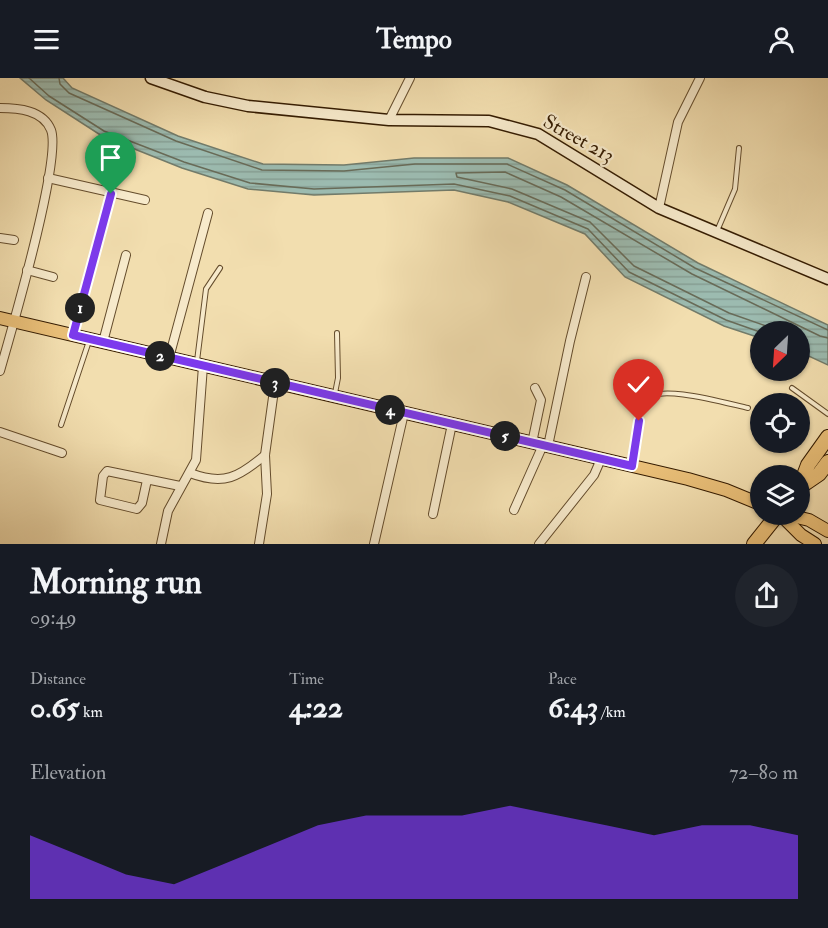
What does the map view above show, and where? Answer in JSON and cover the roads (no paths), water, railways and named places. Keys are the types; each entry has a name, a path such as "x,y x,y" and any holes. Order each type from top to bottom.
{"highway":[{"path":"808,465 828,437"},
{"path":"810,480 819,474 828,462"},
{"path":"754,544 770,525"}],"main road":[{"path":"0,318 632,466 726,490 750,500"},
{"path":"810,521 828,531"},
{"path":"790,525 801,536 815,544"}],"street":[{"name":"Street 213","path":"151,78 205,97 248,106 389,120 489,121 515,126 548,139 659,208 828,279"},
{"path":"389,120 410,78"},
{"path":"659,208 678,122 700,78"},
{"path":"0,108 28,110 47,123 53,140 48,178 27,270 0,371"},
{"path":"48,178 145,200"},
{"path":"73,335 111,194"},
{"path":"169,358 208,213"},
{"path":"0,238 14,240"},
{"path":"103,342 126,255"},
{"path":"27,270 53,277"},
{"path":"514,510 541,445 586,277"},
{"path":"161,544 168,511 196,460 200,365"},
{"path":"259,544 267,494 266,455 275,382"},
{"path":"535,388 541,400 541,445"},
{"path":"374,544 404,413"},
{"path":"433,514 452,424"},
{"path":"0,432 62,453"},
{"path":"190,473 222,480 234,477 266,455"},
{"path":"539,544 594,475 601,459"},
{"path":"147,480 142,503 137,509 100,500 104,472 180,486"}],"lane":[{"path":"716,233 735,189 739,148"},
{"path":"200,365 206,289 220,268"},
{"path":"334,396 338,378 337,333"},
{"path":"61,425 90,339"},
{"path":"792,388 828,414"},
{"path":"632,466 639,421 645,401 650,395 665,391 748,408"}],"water":[{"path":"20,78 63,78 72,88 178,136 263,164 344,165 414,158 508,158 567,185 698,263 828,325 828,365 810,357 810,321 750,321 750,335 724,326 625,277 585,234 508,202 454,190 314,195 248,189 182,168 102,136 46,100"}]}
